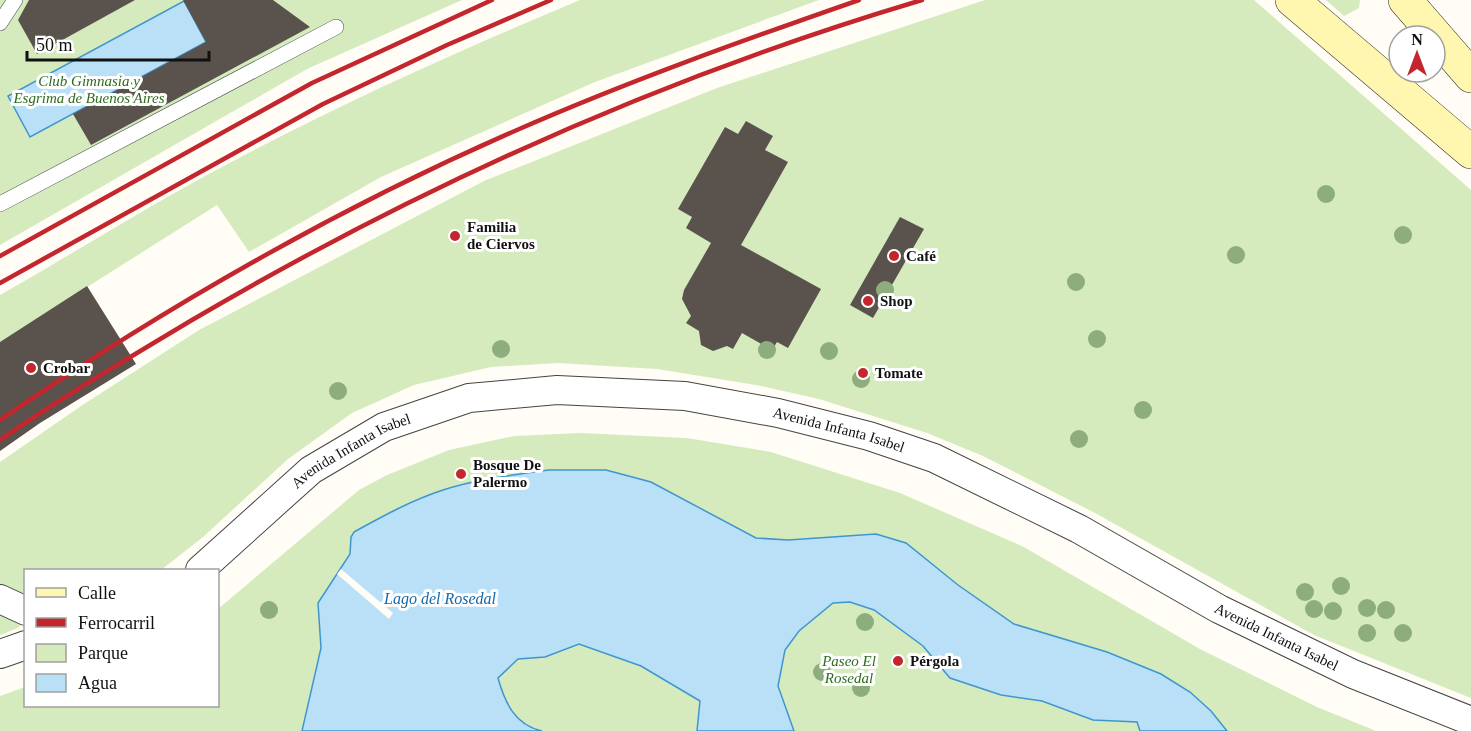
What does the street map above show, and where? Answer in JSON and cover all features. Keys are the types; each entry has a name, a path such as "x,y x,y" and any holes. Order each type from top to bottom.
{"main road":[{"path":"1292,0 1471,152"},
{"path":"1405,0 1471,76"}],"street":[{"name":"Avenida Infanta Isabel","path":"201,569 311,470 384,428 469,398 557,390 685,396 778,413 869,436 934,458 1079,529 1219,609 1353,674 1471,721"},
{"path":"0,599 24,610"},
{"path":"0,654 24,646"}],"lane":[{"path":"0,23 15,0"},
{"path":"0,204 336,27"}],"green space":[{"name":"Club Gimnasia y Esgrima de Buenos Aires","path":"0,0 462,0 307,69 0,245"},
{"path":"580,0 819,0 595,82 381,177 249,252 217,205 0,342 0,295 179,190 297,128 437,62"},
{"path":"985,0 1254,0 1471,190 1471,698 1314,635 1095,513 983,456 927,433 819,399 756,385 657,369 558,363 491,367 414,385 352,413 288,459 203,537 162,569 24,569 24,595 0,585 0,462 81,406 199,330 484,181 717,88"},
{"path":"1326,0 1360,0 1359,8 1344,16"},
{"name":"Paseo El Rosedal","path":"581,433 687,438 771,452 900,493 1022,546 1200,649 1317,707 1376,731 0,731 0,696 24,687 24,707 219,707 219,608 359,490 387,475 449,450 514,436"},
{"path":"0,608 22,624 0,635"}],"water":[{"path":"184,1 206,42 30,137 8,96"},
{"name":"Lago del Rosedal","path":"548,470 606,470 651,482 756,538 788,540 876,534 906,543 958,585 1014,624 1107,652 1161,674 1190,692 1211,711 1227,731 1140,731 1137,722 1093,720 1042,701 1001,695 950,678 923,646 874,610 850,602 833,603 799,631 785,650 778,686 794,731 697,731 700,701 641,666 579,644 545,657 518,659 498,678 512,712 525,724 542,731 302,731 321,648 318,603 350,554 351,537 354,532 409,503 443,490 482,480"}],"pier":[{"path":"341,569 393,613 389,619 337,574"}],"building":[{"path":"29,0 135,0 37,54 18,20"},
{"path":"183,0 273,0 310,27 91,145 73,114 206,42"},
{"path":"746,121 773,136 765,150 788,162 741,245 821,289 788,348 777,342 772,350 742,333 733,349 727,346 713,351 701,345 699,331 686,323 691,316 682,299 684,290 711,243 686,228 692,217 678,209 725,127 738,134"},
{"path":"900,217 924,229 873,318 850,305"},
{"path":"87,286 136,364 40,423 0,451 0,342"}],"railway":[{"path":"0,256 312,83 492,0"},
{"path":"0,283 323,104 447,45 551,0"},
{"path":"0,420 187,300 317,227 450,160 644,78 859,0"},
{"path":"0,440 71,393 192,320 367,224 457,179 639,99 732,63 922,0"}],"place":[{"name":"Familia de Ciervos","path":"455,236"},
{"name":"Café","path":"894,256"},
{"name":"Shop","path":"868,301"},
{"name":"Crobar","path":"31,368"},
{"name":"Tomate","path":"863,373"},
{"name":"Bosque De Palermo","path":"461,474"},
{"name":"Pérgola","path":"898,661"}]}
